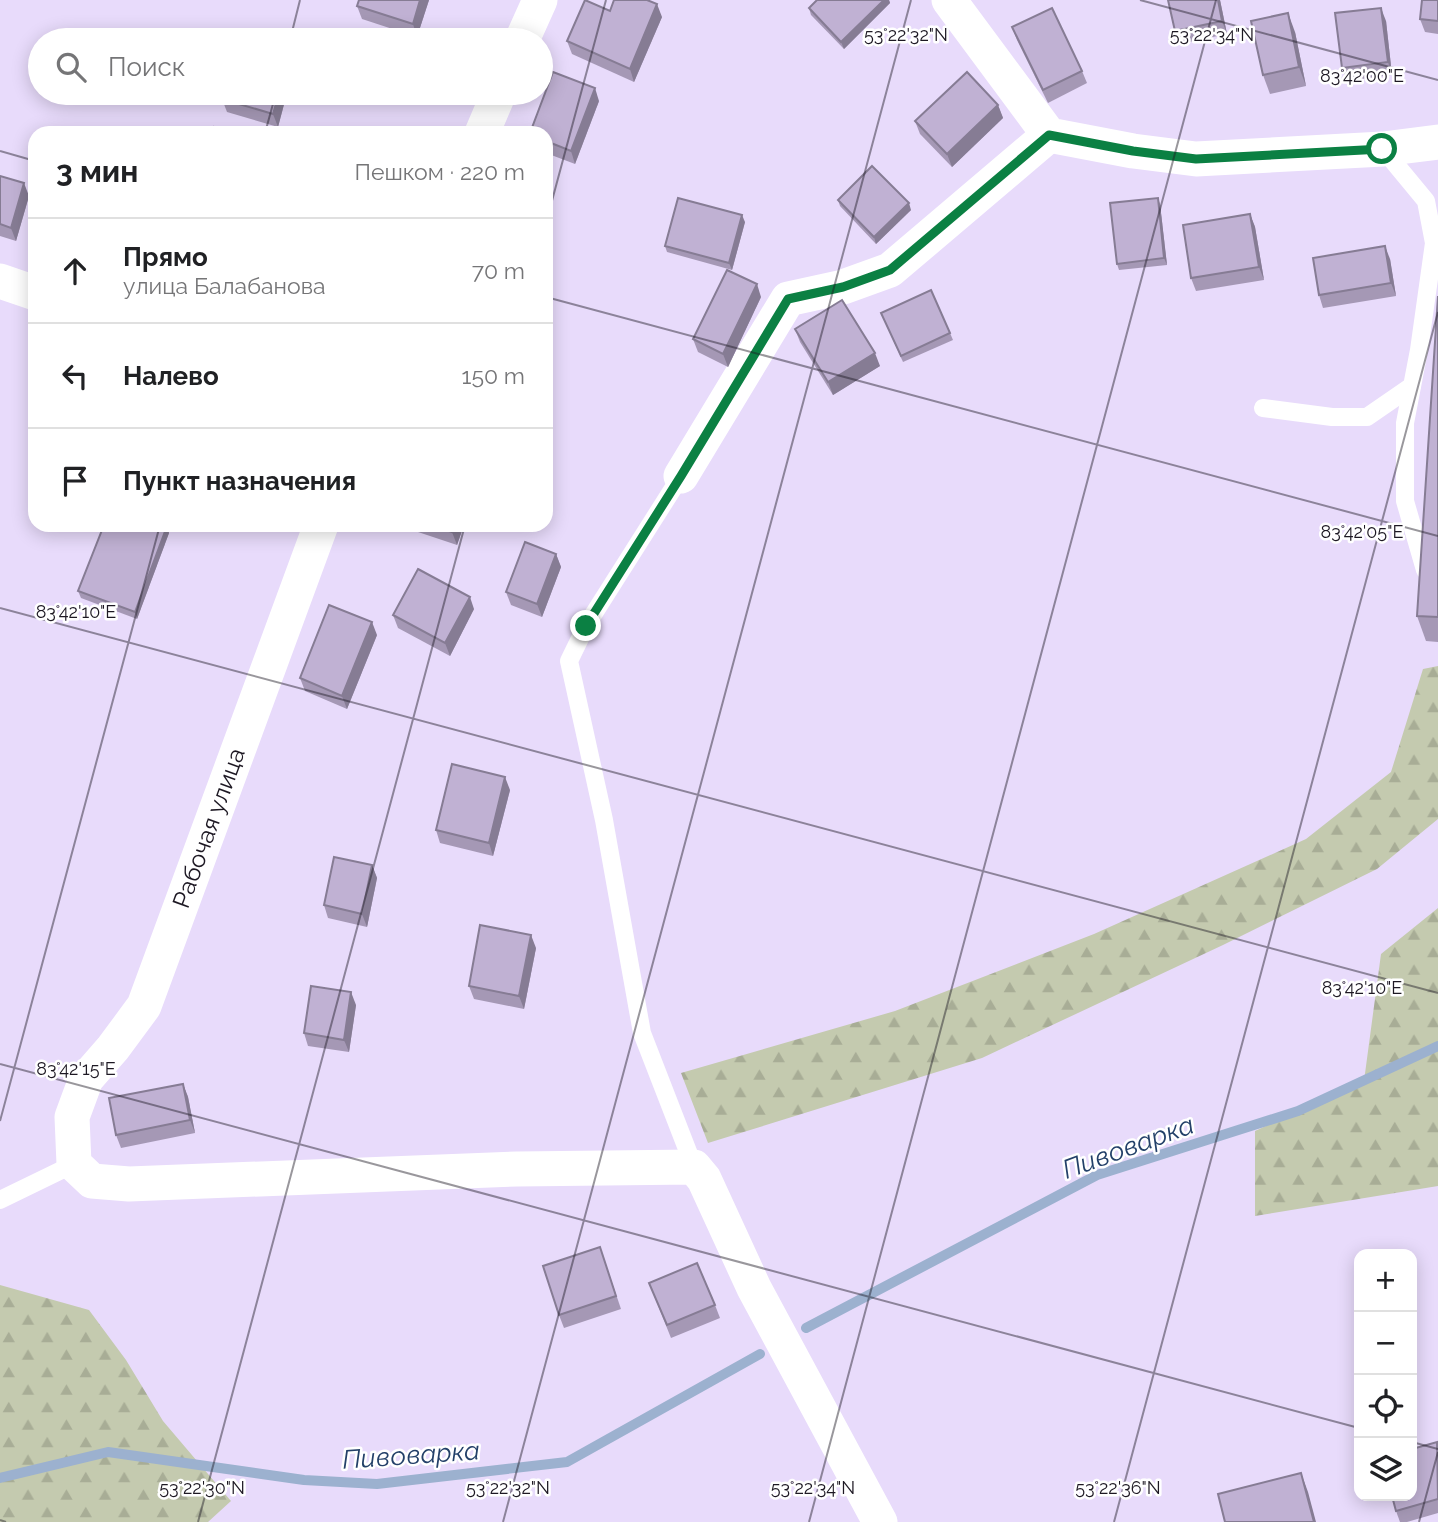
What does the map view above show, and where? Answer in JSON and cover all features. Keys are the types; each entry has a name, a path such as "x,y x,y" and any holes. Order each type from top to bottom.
{"street":[{"path":"527,28 540,0"},
{"path":"949,0 1049,135 1133,151 1196,159 1382,149 1438,142"},
{"path":"485,126 494,105"},
{"path":"681,476 788,299 843,287 890,270 1049,135"},
{"path":"0,281 28,291"},
{"name":"Рабочая улица","path":"74,1164 72,1117 86,1079 144,1006 318,532"},
{"path":"74,1164 92,1181 129,1184 517,1170 694,1167 704,1179 754,1288 880,1522"}],"lane":[{"path":"1382,149 1426,201 1434,243"},
{"path":"1425,570 1405,501 1405,423 1438,221"},
{"path":"1263,408 1332,417 1367,417 1412,386"},
{"path":"681,476 586,626 569,661 604,820 642,1033 694,1167"},
{"path":"0,1200 74,1164"}],"green space":[{"path":"1438,666 1438,819 1377,869 982,1058 708,1143 681,1073 895,1011 1094,934 1306,839 1391,772 1423,669"},
{"path":"1438,908 1438,1186 1255,1216 1255,1131 1364,1081 1381,954"},
{"path":"0,1285 89,1310 126,1360 163,1421 231,1501 208,1522 0,1522"}],"building":[{"path":"359,0 420,0 413,24 357,6"},
{"path":"585,0 610,11 614,0 647,0 657,4 630,69 567,41"},
{"path":"817,0 884,0 841,42 809,8"},
{"path":"1168,0 1218,0 1222,21 1175,31"},
{"path":"1422,0 1438,0 1438,21 1420,19"},
{"path":"1052,8 1082,71 1043,90 1012,27"},
{"path":"1381,8 1388,62 1342,68 1335,13"},
{"path":"1288,13 1299,67 1263,75 1251,21"},
{"path":"553,72 595,88 571,151 553,144 553,126 533,126 541,105 553,105"},
{"path":"967,72 998,105 947,154 915,121"},
{"path":"242,105 276,105 273,114"},
{"path":"872,166 909,203 874,237 838,200"},
{"path":"0,176 24,183 11,228 0,224"},
{"path":"678,198 742,215 729,263 665,246"},
{"path":"1158,198 1164,258 1117,264 1110,203"},
{"path":"1250,214 1259,267 1191,278 1183,225"},
{"path":"1385,246 1391,283 1319,295 1313,258"},
{"path":"727,270 757,284 723,354 693,339"},
{"path":"931,290 950,333 901,356 881,313"},
{"path":"1438,296 1438,617 1417,616"},
{"path":"842,300 875,353 828,382 795,329"},
{"path":"101,532 165,532 135,612 78,591"},
{"path":"525,542 556,554 537,604 506,592"},
{"path":"418,569 470,597 445,643 393,615"},
{"path":"329,605 372,622 342,696 300,678"},
{"path":"452,764 505,777 489,843 436,830"},
{"path":"334,857 372,865 362,914 324,905"},
{"path":"480,925 531,935 519,996 469,986"},
{"path":"311,986 351,992 344,1040 304,1033"},
{"path":"183,1084 190,1120 116,1135 109,1098"},
{"path":"600,1247 616,1296 559,1315 543,1266"},
{"path":"697,1263 715,1305 667,1325 649,1283"},
{"path":"1437,1442 1438,1499 1396,1511 1393,1501 1417,1501 1417,1448"},
{"path":"1301,1473 1314,1522 1225,1522 1218,1494"}],"waterway":[{"name":"Пивоварка","path":"806,1328 1097,1175 1298,1111 1438,1046"},
{"name":"Пивоварка","path":"0,1478 108,1452 304,1480 377,1484 567,1462 760,1354"}],"route":[{"path":"586,626 743,376 788,299 843,287 890,270 1049,135 1133,151 1196,159 1382,149"}]}
